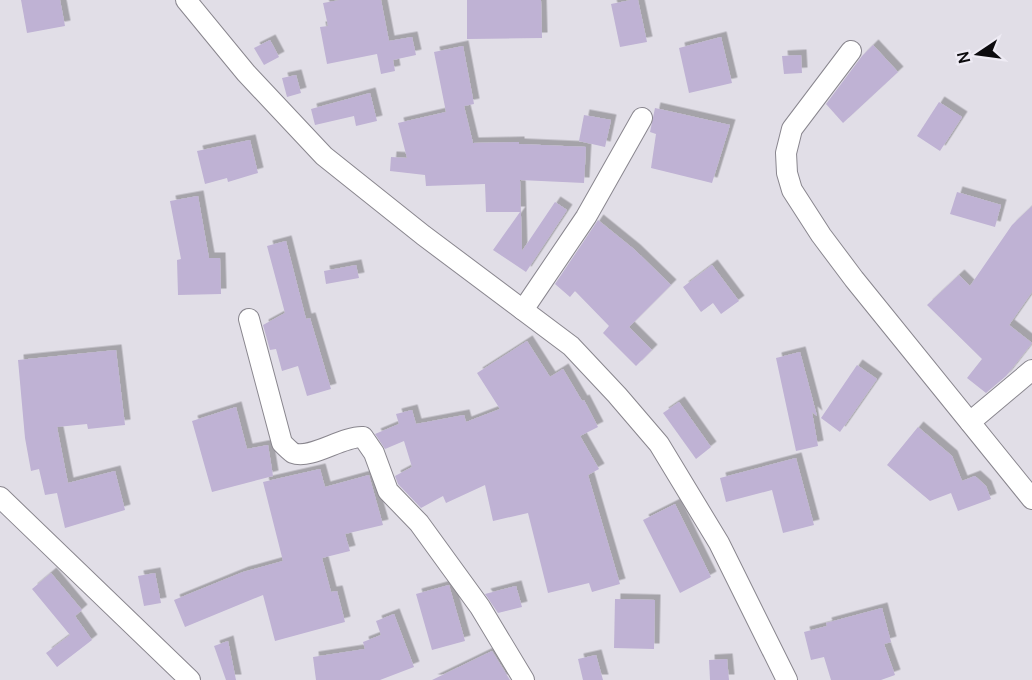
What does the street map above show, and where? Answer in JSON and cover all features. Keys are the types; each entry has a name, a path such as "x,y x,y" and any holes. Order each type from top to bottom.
{"street":[{"path":"186,0 246,73 324,156 571,346 659,444 719,543 788,680"},
{"path":"851,51 792,129 786,153 787,173 792,190 821,235 1032,499"},
{"path":"523,310 586,217 642,118"},
{"path":"249,319 282,443 294,453 309,453 352,436 363,437 374,453 388,491 419,524 480,607 524,680"},
{"path":"970,422 1032,370"},
{"path":"0,497 190,680"}],"building":[{"path":"21,0 60,0 65,26 27,33"},
{"path":"340,0 381,0 389,41 412,37 416,55 393,60 395,71 381,74 377,54 327,64 320,27 328,26 323,3"},
{"path":"467,0 541,0 542,38 467,39"},
{"path":"638,0 647,42 620,47 611,4"},
{"path":"721,37 732,83 689,93 679,48"},
{"path":"270,40 279,57 264,65 254,48"},
{"path":"873,45 898,72 843,123 826,104"},
{"path":"463,46 474,104 464,106 473,143 519,142 519,144 586,147 584,183 520,180 522,251 555,202 567,210 526,272 493,250 520,212 486,212 485,184 426,186 425,175 390,171 391,157 407,158 398,123 446,112 434,52"},
{"path":"801,55 802,73 784,74 782,56"},
{"path":"296,75 301,93 287,97 282,78"},
{"path":"370,93 377,121 356,126 354,116 315,125 311,109"},
{"path":"939,102 962,117 940,151 917,136"},
{"path":"655,108 730,125 712,183 651,168 656,134 650,132"},
{"path":"584,115 611,120 605,147 579,141"},
{"path":"250,140 258,173 228,182 227,178 205,184 197,151"},
{"path":"957,192 1001,205 995,227 950,214"},
{"path":"198,196 209,258 220,258 221,294 178,295 177,260 181,259 170,201"},
{"path":"1032,206 1032,292 1009,325 1032,343 1006,376 986,393 967,378 982,359 927,305 959,275 970,286 1012,225"},
{"path":"598,220 635,250 671,285 629,327 652,350 636,366 603,333 609,326 575,291 570,297 555,284"},
{"path":"286,241 306,319 310,318 331,389 307,396 298,366 282,371 276,349 270,350 263,325 285,313 267,246"},
{"path":"356,265 359,278 326,284 324,271"},
{"path":"712,265 739,301 721,314 713,303 701,312 683,287"},
{"path":"527,341 550,377 563,369 582,401 584,400 598,427 580,436 599,469 588,475 620,584 592,592 589,583 548,593 528,513 493,521 485,485 446,503 443,496 421,508 398,484 395,476 412,467 404,441 385,449 375,434 399,424 396,414 412,410 416,424 464,415 466,422 500,409 477,373"},
{"path":"116,350 125,425 88,429 87,424 57,427 68,483 115,471 125,510 65,528 57,493 45,495 39,469 31,471 25,438 18,360"},
{"path":"800,352 817,416 812,412 818,446 796,451 776,358"},
{"path":"857,365 877,379 840,432 821,418"},
{"path":"679,402 711,447 696,459 663,413"},
{"path":"236,407 247,449 268,445 273,476 212,492 192,421"},
{"path":"918,427 952,456 962,481 975,476 986,486 991,499 958,511 951,493 930,501 887,465"},
{"path":"796,458 814,525 783,533 772,490 726,502 720,478"},
{"path":"320,469 325,487 369,475 383,525 345,534 350,551 322,558 331,592 337,591 345,622 275,641 263,595 185,627 174,600 243,572 283,561 263,482"},
{"path":"675,504 711,577 680,593 643,520"},
{"path":"51,573 82,610 75,616 92,640 57,667 46,653 70,635 32,589"},
{"path":"155,573 161,603 144,606 138,576"},
{"path":"449,585 465,641 432,650 416,594"},
{"path":"516,586 522,607 498,613 485,594"},
{"path":"615,599 655,600 654,649 614,648"},
{"path":"882,608 891,642 884,644 895,675 881,680 831,680 824,657 811,660 804,632 827,626 826,623"},
{"path":"394,614 414,667 380,680 316,680 313,657 365,649 363,642 381,635 376,621"},
{"path":"228,641 236,680 226,680 214,646"},
{"path":"492,651 510,680 432,680"},
{"path":"596,655 603,680 583,680 578,659"},
{"path":"727,659 729,680 710,680 709,660"}]}
